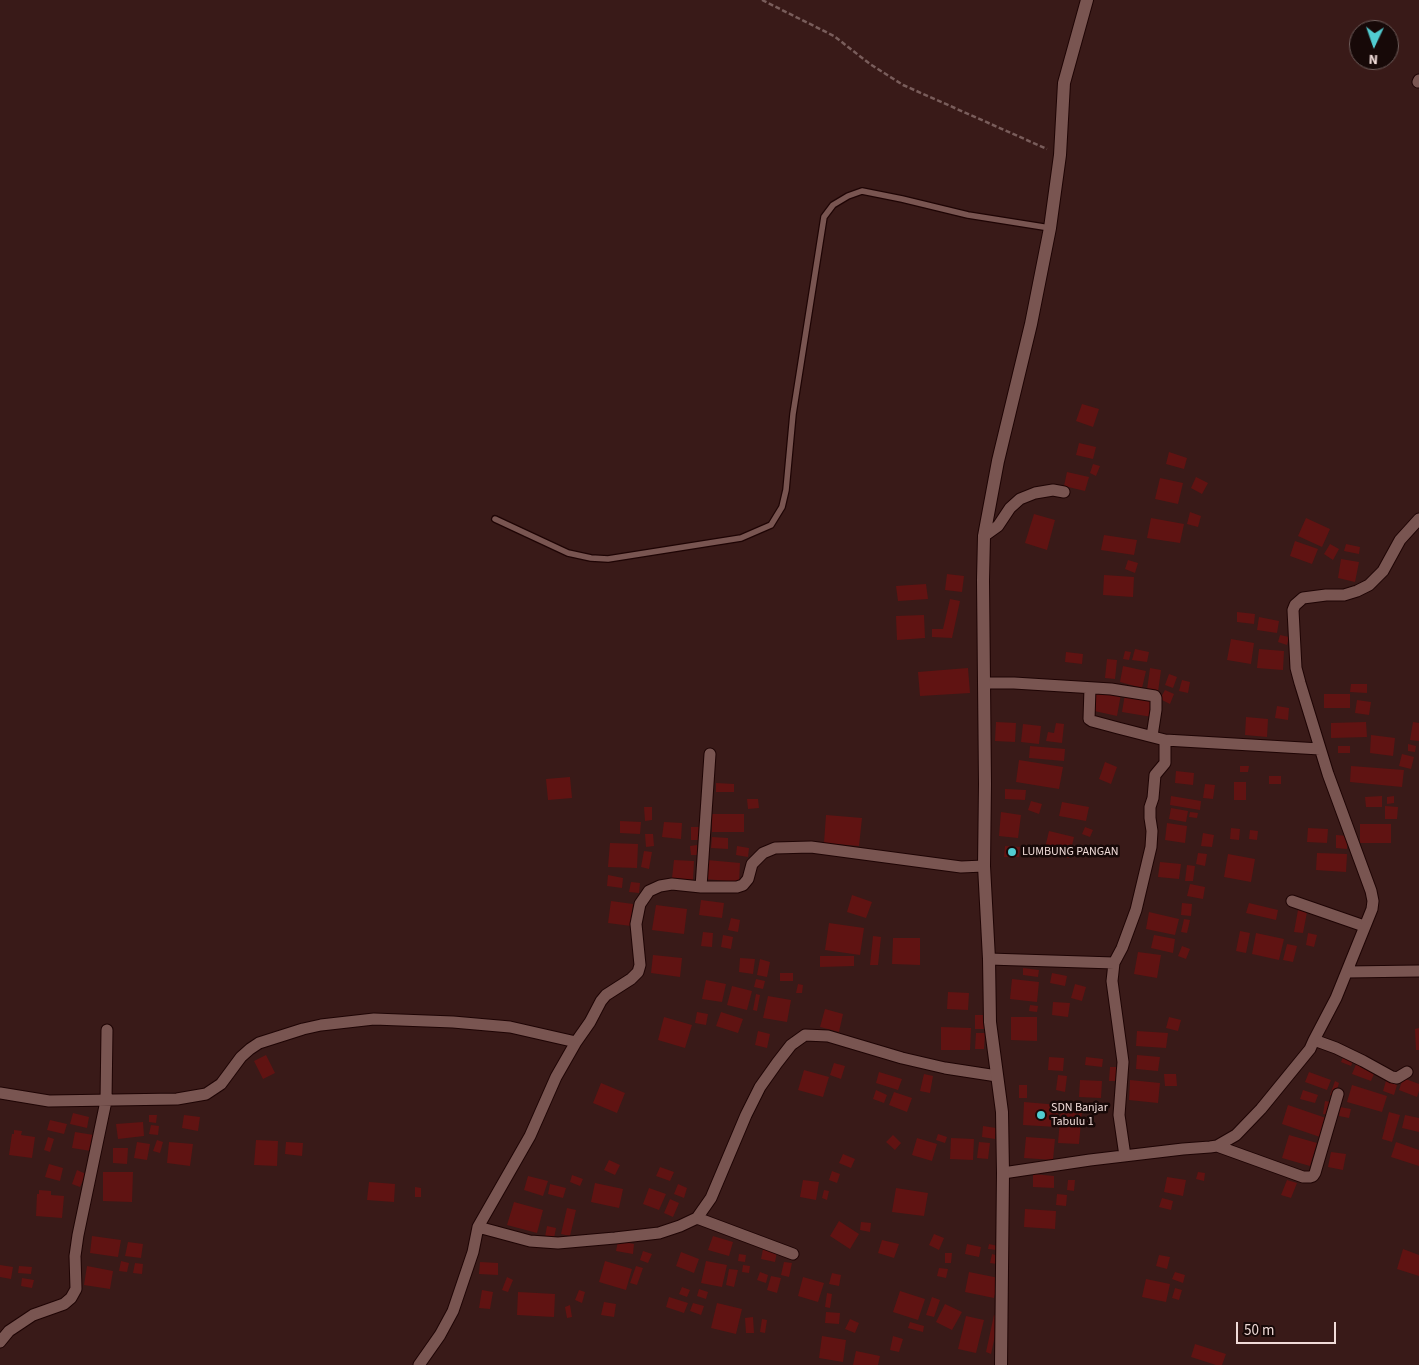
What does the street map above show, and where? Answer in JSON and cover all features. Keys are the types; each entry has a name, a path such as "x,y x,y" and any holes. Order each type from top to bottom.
{"street":[{"path":"1001,1365 1002,1112 990,1022 984,866 984,536 998,461 1050,228 1060,155 1064,83 1087,0"},
{"path":"984,536 998,526 1010,508 1020,499 1034,493 1053,490 1064,492"},
{"path":"1003,1173 1183,1148 1210,1148 1217,1146 1236,1135 1261,1109 1310,1049 1336,998 1372,908 1373,901 1328,774 1296,668 1292,617 1295,605 1302,598 1344,595 1369,585 1383,571 1400,540 1419,519"},
{"path":"984,683 1111,689 1154,696 1156,698 1156,710 1152,736"},
{"path":"1090,688 1088,716 1090,720 1165,740 1320,749"},
{"path":"1125,1156 1119,1115 1123,1062 1112,981 1114,963 1122,948 1136,910 1151,847 1150,808 1155,776 1165,763 1165,740"},
{"path":"701,887 710,754"},
{"path":"419,1365 440,1335 453,1311 474,1252 478,1227 521,1152 556,1077 606,996 638,972 640,965 636,924 640,904 649,891 660,886 672,884 701,887 737,887 743,885 748,879 752,864 762,854 775,848 812,847 961,866 984,866"},
{"path":"1292,901 1364,926"},
{"path":"989,960 1114,963"},
{"path":"1347,972 1419,971"},
{"path":"0,1093 49,1101 176,1099 206,1094 221,1084 241,1057 259,1043 321,1025 374,1019 453,1022 510,1027 576,1042"},
{"path":"0,1342 9,1331 33,1315 64,1304 76,1288 75,1256 78,1235 106,1100 107,1030"},
{"path":"478,1227 530,1241 558,1243 659,1233 697,1218 711,1198 746,1114 760,1087 791,1045 805,1035 828,1036 902,1058 945,1068 997,1076"},
{"path":"1314,1040 1336,1048 1392,1077 1397,1078 1407,1072"},
{"path":"1217,1146 1303,1177 1313,1176 1338,1094"},
{"path":"697,1218 793,1254"}],"lane":[{"path":"495,519 568,553 591,558 608,559 741,538 771,525 782,506 786,490 793,414 822,227 824,218 833,206 848,196 862,191 968,214 1050,228"}],"path":[{"path":"762,0 834,36 870,64 904,85 1060,155"}],"building":[{"path":"1082,404 1099,409 1093,427 1076,421"},
{"path":"1079,443 1096,447 1093,459 1076,455"},
{"path":"1169,452 1187,458 1184,469 1166,464"},
{"path":"1093,464 1100,466 1096,476 1090,473"},
{"path":"1067,472 1089,477 1085,491 1064,486"},
{"path":"1196,477 1208,483 1202,494 1191,488"},
{"path":"1160,478 1183,483 1178,504 1155,499"},
{"path":"1190,512 1201,516 1198,527 1187,524"},
{"path":"1034,514 1055,520 1047,550 1025,543"},
{"path":"1151,518 1184,524 1180,543 1147,538"},
{"path":"1306,518 1330,529 1322,547 1298,536"},
{"path":"1104,535 1137,540 1134,555 1101,550"},
{"path":"1295,541 1318,549 1312,564 1290,556"},
{"path":"1330,544 1339,549 1333,560 1324,554"},
{"path":"1346,544 1360,547 1359,554 1344,551"},
{"path":"1341,559 1359,562 1355,582 1338,578"},
{"path":"1128,560 1138,563 1135,573 1125,569"},
{"path":"947,574 964,576 962,592 945,590"},
{"path":"1104,575 1134,577 1133,597 1103,595"},
{"path":"926,584 928,599 898,601 896,586"},
{"path":"950,599 960,601 952,638 932,637 932,629 943,629"},
{"path":"1237,612 1255,614 1254,624 1237,622"},
{"path":"924,615 925,638 897,640 896,616"},
{"path":"1259,617 1279,621 1277,633 1257,630"},
{"path":"1280,635 1289,637 1287,645 1278,642"},
{"path":"1231,639 1254,643 1251,664 1227,660"},
{"path":"1135,649 1149,652 1147,662 1132,660"},
{"path":"1259,649 1284,651 1283,670 1257,668"},
{"path":"1125,651 1131,652 1129,660 1123,659"},
{"path":"1066,652 1083,654 1082,664 1065,662"},
{"path":"1107,659 1117,660 1115,679 1105,678"},
{"path":"1123,666 1146,671 1142,688 1120,682"},
{"path":"968,668 970,693 920,696 918,672"},
{"path":"1150,668 1161,670 1158,692 1147,690"},
{"path":"1169,674 1177,677 1173,688 1165,685"},
{"path":"1182,680 1190,682 1188,693 1179,691"},
{"path":"1351,684 1367,684 1367,693 1350,692"},
{"path":"1094,689 1121,694 1117,716 1090,710"},
{"path":"1165,690 1174,694 1170,704 1160,699"},
{"path":"1125,694 1154,698 1152,717 1122,712"},
{"path":"1324,694 1350,694 1350,708 1324,708"},
{"path":"1357,700 1371,702 1369,715 1355,713"},
{"path":"1277,706 1289,708 1288,720 1275,718"},
{"path":"1246,717 1268,719 1267,737 1245,735"},
{"path":"996,722 1016,723 1015,742 995,741"},
{"path":"1366,722 1367,737 1331,738 1331,723"},
{"path":"1413,722 1419,723 1419,741 1410,740"},
{"path":"1056,723 1064,724 1062,743 1046,741 1048,732 1054,733"},
{"path":"1023,724 1041,726 1039,744 1021,742"},
{"path":"1371,735 1395,738 1393,756 1370,753"},
{"path":"1408,744 1416,746 1415,752 1408,751"},
{"path":"1030,746 1065,749 1064,761 1029,758"},
{"path":"1338,746 1350,746 1350,753 1338,753"},
{"path":"1402,754 1414,757 1411,769 1399,766"},
{"path":"1019,760 1063,767 1059,789 1016,782"},
{"path":"1105,762 1117,767 1111,784 1099,779"},
{"path":"1240,766 1249,766 1248,772 1240,772"},
{"path":"1351,766 1404,770 1402,787 1350,782"},
{"path":"1176,771 1194,773 1193,785 1175,783"},
{"path":"1269,776 1281,776 1281,784 1269,784"},
{"path":"570,777 572,798 548,800 546,779"},
{"path":"1234,782 1246,782 1246,800 1234,800"},
{"path":"716,783 734,784 734,792 716,792"},
{"path":"1205,784 1215,785 1213,799 1203,798"},
{"path":"1005,789 1026,790 1025,800 1005,799"},
{"path":"1171,796 1201,801 1200,810 1170,805"},
{"path":"1382,796 1382,807 1366,807 1365,797"},
{"path":"1394,796 1394,803 1387,804 1387,797"},
{"path":"747,799 758,799 759,808 748,809"},
{"path":"1031,801 1042,804 1039,814 1028,810"},
{"path":"1062,802 1089,807 1086,821 1059,816"},
{"path":"1385,806 1398,807 1397,819 1385,819"},
{"path":"644,807 652,807 652,820 645,821"},
{"path":"1171,808 1188,811 1186,822 1169,819"},
{"path":"1001,812 1021,815 1018,838 999,836"},
{"path":"1190,812 1198,813 1197,818 1189,817"},
{"path":"712,814 744,814 744,832 712,832"},
{"path":"826,815 862,818 859,846 824,843"},
{"path":"620,821 641,822 640,834 620,833"},
{"path":"664,822 682,823 681,839 662,837"},
{"path":"1167,823 1187,826 1185,843 1165,840"},
{"path":"1360,824 1391,824 1391,843 1360,843"},
{"path":"691,827 699,827 699,840 691,840"},
{"path":"1085,827 1093,830 1090,837 1082,834"},
{"path":"1231,828 1240,829 1239,840 1230,839"},
{"path":"1308,828 1328,829 1327,843 1307,842"},
{"path":"1250,830 1258,831 1257,840 1249,839"},
{"path":"1049,831 1074,837 1069,858 1044,852"},
{"path":"1203,833 1214,835 1212,847 1201,846"},
{"path":"645,834 653,834 654,846 646,847"},
{"path":"1336,835 1348,836 1347,849 1336,848"},
{"path":"712,837 728,838 728,849 711,848"},
{"path":"610,843 638,844 637,868 608,867"},
{"path":"697,845 698,855 691,855 690,846"},
{"path":"737,846 749,848 748,857 736,855"},
{"name":"LUMBUNG PANGAN","path":"1005,846 1020,847 1019,857 1004,857"},
{"path":"644,851 652,852 649,869 641,867"},
{"path":"1198,853 1207,854 1205,866 1196,864"},
{"path":"1317,853 1347,854 1346,872 1316,870"},
{"path":"1228,854 1255,859 1251,882 1224,877"},
{"path":"674,860 694,861 693,880 672,878"},
{"path":"707,860 740,863 739,882 705,879"},
{"path":"1160,862 1181,864 1179,879 1158,877"},
{"path":"1187,865 1195,866 1193,881 1185,881"},
{"path":"608,875 623,878 622,888 607,886"},
{"path":"631,882 640,883 639,893 629,892"},
{"path":"1190,884 1205,887 1203,899 1187,896"},
{"path":"852,895 872,902 866,918 847,912"},
{"path":"701,900 724,903 722,918 699,915"},
{"path":"611,901 633,904 631,926 608,923"},
{"path":"1182,903 1192,904 1191,916 1181,915"},
{"path":"1249,903 1278,910 1276,920 1246,913"},
{"path":"656,905 687,909 684,934 652,930"},
{"path":"1298,910 1307,912 1303,933 1294,932"},
{"path":"1149,912 1179,919 1175,935 1146,929"},
{"path":"731,918 740,920 738,932 728,930"},
{"path":"1184,919 1190,920 1187,933 1181,932"},
{"path":"829,923 864,928 860,955 825,950"},
{"path":"1240,931 1250,933 1246,953 1236,951"},
{"path":"703,932 713,933 712,947 701,946"},
{"path":"1256,933 1284,939 1279,960 1252,954"},
{"path":"1308,933 1317,935 1314,947 1306,945"},
{"path":"723,935 733,937 731,949 721,947"},
{"path":"1154,935 1175,939 1173,953 1151,948"},
{"path":"873,936 881,937 878,965 870,965"},
{"path":"893,938 920,938 920,965 892,964"},
{"path":"1287,944 1297,946 1293,962 1283,960"},
{"path":"1182,946 1190,949 1186,959 1178,956"},
{"path":"1138,952 1161,955 1157,978 1134,974"},
{"path":"653,955 682,958 680,977 651,973"},
{"path":"820,956 854,956 854,966 820,967"},
{"path":"740,958 755,959 753,974 739,972"},
{"path":"760,959 770,962 767,977 757,975"},
{"path":"1023,968 1039,970 1038,977 1023,975"},
{"path":"780,973 793,973 793,981 780,981"},
{"path":"1052,973 1067,976 1065,986 1050,983"},
{"path":"756,979 765,981 763,989 754,987"},
{"path":"1012,979 1039,982 1037,1002 1010,999"},
{"path":"706,980 726,984 722,1002 702,999"},
{"path":"798,984 803,985 802,993 796,993"},
{"path":"1075,984 1086,987 1082,1001 1071,998"},
{"path":"732,986 752,991 747,1010 727,1005"},
{"path":"948,992 969,993 968,1010 947,1009"},
{"path":"756,994 760,995 757,1011 753,1010"},
{"path":"768,996 791,1000 787,1022 763,1018"},
{"path":"1053,1002 1070,1003 1068,1017 1052,1015"},
{"path":"1030,1005 1038,1006 1037,1012 1029,1011"},
{"path":"825,1009 843,1014 839,1032 820,1027"},
{"path":"697,1012 708,1014 706,1025 695,1023"},
{"path":"721,1012 743,1019 738,1033 716,1026"},
{"path":"975,1015 984,1015 984,1029 975,1029"},
{"path":"664,1017 692,1025 685,1048 658,1040"},
{"path":"1011,1017 1037,1017 1037,1041 1011,1040"},
{"path":"1169,1017 1181,1020 1178,1031 1166,1028"},
{"path":"941,1027 971,1028 970,1050 941,1050"},
{"path":"1419,1028 1419,1050 1416,1050 1415,1029"},
{"path":"758,1031 770,1034 767,1048 755,1045"},
{"path":"1137,1031 1168,1033 1166,1048 1136,1046"},
{"path":"976,1033 985,1033 984,1049 975,1049"},
{"path":"266,1055 275,1073 263,1079 254,1061"},
{"path":"1137,1055 1160,1057 1158,1071 1136,1069"},
{"path":"1344,1055 1354,1059 1351,1066 1341,1062"},
{"path":"1049,1057 1064,1058 1063,1071 1048,1070"},
{"path":"1086,1057 1103,1059 1102,1067 1085,1065"},
{"path":"1357,1062 1376,1069 1371,1081 1352,1074"},
{"path":"834,1063 845,1066 841,1079 830,1075"},
{"path":"1110,1067 1118,1067 1118,1081 1109,1081"},
{"path":"804,1070 829,1077 823,1097 798,1090"},
{"path":"879,1072 902,1079 898,1090 876,1083"},
{"path":"1309,1072 1331,1080 1327,1090 1305,1082"},
{"path":"924,1074 933,1076 930,1093 920,1091"},
{"path":"1164,1074 1176,1074 1177,1086 1165,1086"},
{"path":"1058,1075 1067,1076 1065,1092 1056,1090"},
{"path":"1403,1078 1419,1084 1417,1097 1399,1090"},
{"path":"1080,1080 1102,1081 1101,1098 1079,1097"},
{"path":"1130,1080 1160,1083 1158,1103 1129,1100"},
{"path":"1335,1081 1339,1083 1335,1097 1330,1095"},
{"path":"1386,1081 1397,1085 1394,1095 1383,1091"},
{"path":"601,1083 625,1093 617,1113 593,1103"},
{"path":"1019,1085 1027,1085 1027,1098 1019,1098"},
{"path":"1352,1085 1387,1096 1382,1112 1347,1102"},
{"path":"876,1090 887,1095 884,1103 873,1099"},
{"path":"1303,1090 1318,1095 1315,1103 1300,1099"},
{"path":"894,1092 912,1098 907,1112 889,1105"},
{"path":"1325,1101 1331,1102 1329,1115 1323,1114"},
{"name":"SDN Banjar Tabulu 1","path":"1024,1102 1059,1105 1057,1127 1023,1125"},
{"path":"1288,1105 1326,1118 1320,1137 1282,1124"},
{"path":"1340,1107 1351,1109 1349,1118 1339,1116"},
{"name":"SDN Banjar Tabulu 1","path":"1061,1108 1082,1110 1079,1144 1058,1143"},
{"path":"1389,1112 1400,1115 1392,1142 1382,1139"},
{"path":"73,1113 89,1117 87,1128 70,1124"},
{"path":"149,1115 157,1115 156,1123 149,1122"},
{"path":"184,1115 200,1117 198,1131 182,1128"},
{"path":"1405,1115 1419,1118 1419,1132 1402,1128"},
{"path":"50,1120 67,1124 64,1134 47,1130"},
{"path":"143,1122 144,1136 118,1139 116,1124"},
{"path":"151,1125 159,1126 158,1135 149,1134"},
{"path":"983,1126 996,1128 995,1139 982,1137"},
{"path":"14,1130 22,1131 21,1135 35,1137 32,1158 9,1155"},
{"path":"75,1132 94,1135 91,1151 72,1148"},
{"path":"938,1134 947,1137 945,1143 936,1140"},
{"path":"893,1135 901,1143 895,1150 886,1142"},
{"path":"1289,1135 1317,1143 1310,1166 1282,1158"},
{"path":"48,1137 54,1139 50,1152 44,1150"},
{"name":"SDN Banjar Tabulu 1","path":"1026,1137 1055,1139 1053,1160 1024,1158"},
{"path":"917,1138 937,1144 932,1161 912,1155"},
{"path":"951,1138 974,1139 973,1160 950,1159"},
{"path":"157,1140 163,1142 160,1153 153,1151"},
{"path":"256,1140 278,1141 277,1166 254,1165"},
{"path":"137,1142 150,1144 147,1160 134,1158"},
{"path":"169,1142 193,1144 190,1166 167,1163"},
{"path":"286,1142 303,1143 302,1156 285,1154"},
{"path":"979,1142 990,1143 988,1159 977,1158"},
{"path":"1396,1142 1419,1150 1419,1166 1391,1157"},
{"path":"113,1148 128,1148 127,1164 113,1163"},
{"path":"1331,1152 1346,1154 1343,1170 1328,1167"},
{"path":"843,1154 855,1159 851,1168 839,1163"},
{"path":"609,1160 620,1165 615,1175 604,1170"},
{"path":"49,1164 63,1168 60,1181 45,1177"},
{"path":"660,1167 674,1172 670,1181 656,1176"},
{"path":"77,1170 86,1174 80,1187 72,1184"},
{"path":"832,1171 840,1174 837,1183 829,1180"},
{"path":"103,1172 133,1172 132,1202 103,1201"},
{"path":"1198,1172 1205,1173 1204,1181 1196,1179"},
{"path":"1033,1174 1054,1176 1054,1188 1033,1187"},
{"path":"572,1175 583,1179 580,1186 570,1182"},
{"path":"528,1176 548,1181 543,1196 524,1190"},
{"path":"1167,1177 1186,1180 1183,1196 1164,1192"},
{"path":"803,1180 819,1182 816,1200 800,1197"},
{"path":"1068,1180 1075,1180 1074,1191 1067,1190"},
{"path":"1287,1180 1297,1183 1291,1198 1281,1195"},
{"path":"369,1182 395,1184 394,1202 367,1200"},
{"path":"595,1183 623,1189 619,1208 591,1202"},
{"path":"550,1184 566,1188 563,1198 548,1194"},
{"path":"678,1184 687,1188 684,1198 674,1194"},
{"path":"415,1187 421,1188 421,1197 415,1197"},
{"path":"649,1188 666,1194 659,1210 643,1204"},
{"path":"896,1188 928,1193 924,1216 892,1212"},
{"path":"39,1190 51,1191 51,1195 64,1196 62,1218 36,1216 37,1194 39,1194"},
{"path":"824,1190 829,1191 827,1200 822,1198"},
{"path":"1057,1194 1067,1195 1066,1206 1056,1205"},
{"path":"1162,1198 1173,1201 1171,1210 1159,1207"},
{"path":"670,1199 679,1203 673,1217 664,1213"},
{"path":"514,1202 543,1210 537,1233 507,1225"},
{"path":"567,1208 576,1210 570,1236 561,1234"},
{"path":"1025,1209 1056,1211 1055,1229 1024,1227"},
{"path":"839,1221 859,1234 850,1249 830,1236"},
{"path":"861,1222 871,1223 870,1232 860,1230"},
{"path":"547,1226 556,1228 554,1238 545,1237"},
{"path":"934,1234 944,1238 939,1250 929,1245"},
{"path":"92,1236 121,1240 118,1257 90,1253"},
{"path":"713,1236 733,1242 729,1256 708,1250"},
{"path":"882,1240 899,1244 894,1258 878,1253"},
{"path":"618,1241 634,1244 633,1254 616,1251"},
{"path":"128,1242 143,1244 141,1258 125,1256"},
{"path":"967,1244 981,1247 979,1257 965,1254"},
{"path":"989,1244 998,1246 997,1250 988,1249"},
{"path":"763,1249 777,1252 775,1262 761,1259"},
{"path":"1403,1249 1419,1255 1419,1276 1397,1269"},
{"path":"643,1251 652,1254 648,1263 640,1260"},
{"path":"681,1252 699,1259 694,1273 676,1266"},
{"path":"945,1253 952,1253 951,1263 945,1263"},
{"path":"739,1254 746,1255 745,1262 738,1261"},
{"path":"992,1254 999,1256 997,1264 990,1263"},
{"path":"1159,1255 1170,1257 1167,1269 1156,1266"},
{"path":"121,1261 129,1263 127,1272 119,1271"},
{"path":"605,1261 632,1269 626,1290 599,1282"},
{"path":"706,1261 727,1265 722,1287 701,1283"},
{"path":"480,1262 498,1263 498,1275 479,1274"},
{"path":"784,1262 792,1263 789,1277 781,1275"},
{"path":"135,1263 143,1264 142,1274 133,1273"},
{"path":"0,1265 13,1267 11,1279 0,1277"},
{"path":"743,1265 750,1266 749,1273 742,1272"},
{"path":"19,1266 32,1267 31,1274 18,1273"},
{"path":"87,1266 113,1271 110,1289 84,1285"},
{"path":"636,1266 643,1268 637,1285 630,1283"},
{"path":"939,1268 948,1269 946,1278 937,1276"},
{"path":"729,1269 738,1270 734,1287 726,1285"},
{"path":"760,1272 768,1275 766,1283 757,1280"},
{"path":"969,1272 999,1278 994,1298 965,1292"},
{"path":"1175,1272 1185,1275 1183,1283 1172,1279"},
{"path":"832,1273 841,1275 839,1286 829,1284"},
{"path":"771,1276 781,1278 777,1293 767,1290"},
{"path":"507,1277 513,1280 508,1292 502,1290"},
{"path":"803,1277 824,1283 818,1302 798,1296"},
{"path":"22,1278 34,1280 32,1288 21,1286"},
{"path":"1146,1279 1170,1284 1166,1302 1142,1297"},
{"path":"682,1287 690,1290 687,1297 679,1294"},
{"path":"1175,1288 1182,1290 1179,1300 1172,1298"},
{"path":"699,1289 708,1292 706,1299 697,1296"},
{"path":"482,1290 493,1292 490,1309 479,1308"},
{"path":"579,1290 585,1292 582,1303 575,1300"},
{"path":"900,1291 925,1299 918,1320 893,1312"},
{"path":"518,1292 555,1294 554,1317 517,1315"},
{"path":"827,1293 832,1294 830,1308 825,1307"},
{"path":"669,1297 688,1303 684,1313 666,1307"},
{"path":"932,1297 940,1300 934,1317 926,1315"},
{"path":"604,1302 616,1304 614,1317 601,1315"},
{"path":"693,1303 704,1306 701,1315 690,1311"},
{"path":"717,1303 742,1309 736,1334 711,1328"},
{"path":"945,1304 962,1312 952,1330 936,1322"},
{"path":"570,1305 572,1317 567,1318 565,1307"},
{"path":"826,1312 840,1313 839,1324 825,1323"},
{"path":"994,1315 999,1317 991,1354 986,1352"},
{"path":"966,1316 984,1320 976,1353 958,1349"},
{"path":"753,1317 754,1333 746,1333 745,1318"},
{"path":"762,1319 767,1320 765,1333 760,1332"},
{"path":"850,1319 859,1323 855,1333 845,1329"},
{"path":"910,1322 924,1326 923,1332 908,1328"},
{"path":"822,1336 846,1340 843,1362 819,1358"},
{"path":"893,1336 903,1339 899,1352 890,1350"},
{"path":"1195,1344 1226,1354 1222,1365 1191,1357"},
{"path":"856,1351 880,1356 878,1365 853,1365"}],"place":[{"name":"LUMBUNG PANGAN","path":"1012,852"},
{"name":"SDN Banjar Tabulu 1","path":"1041,1115"}]}
